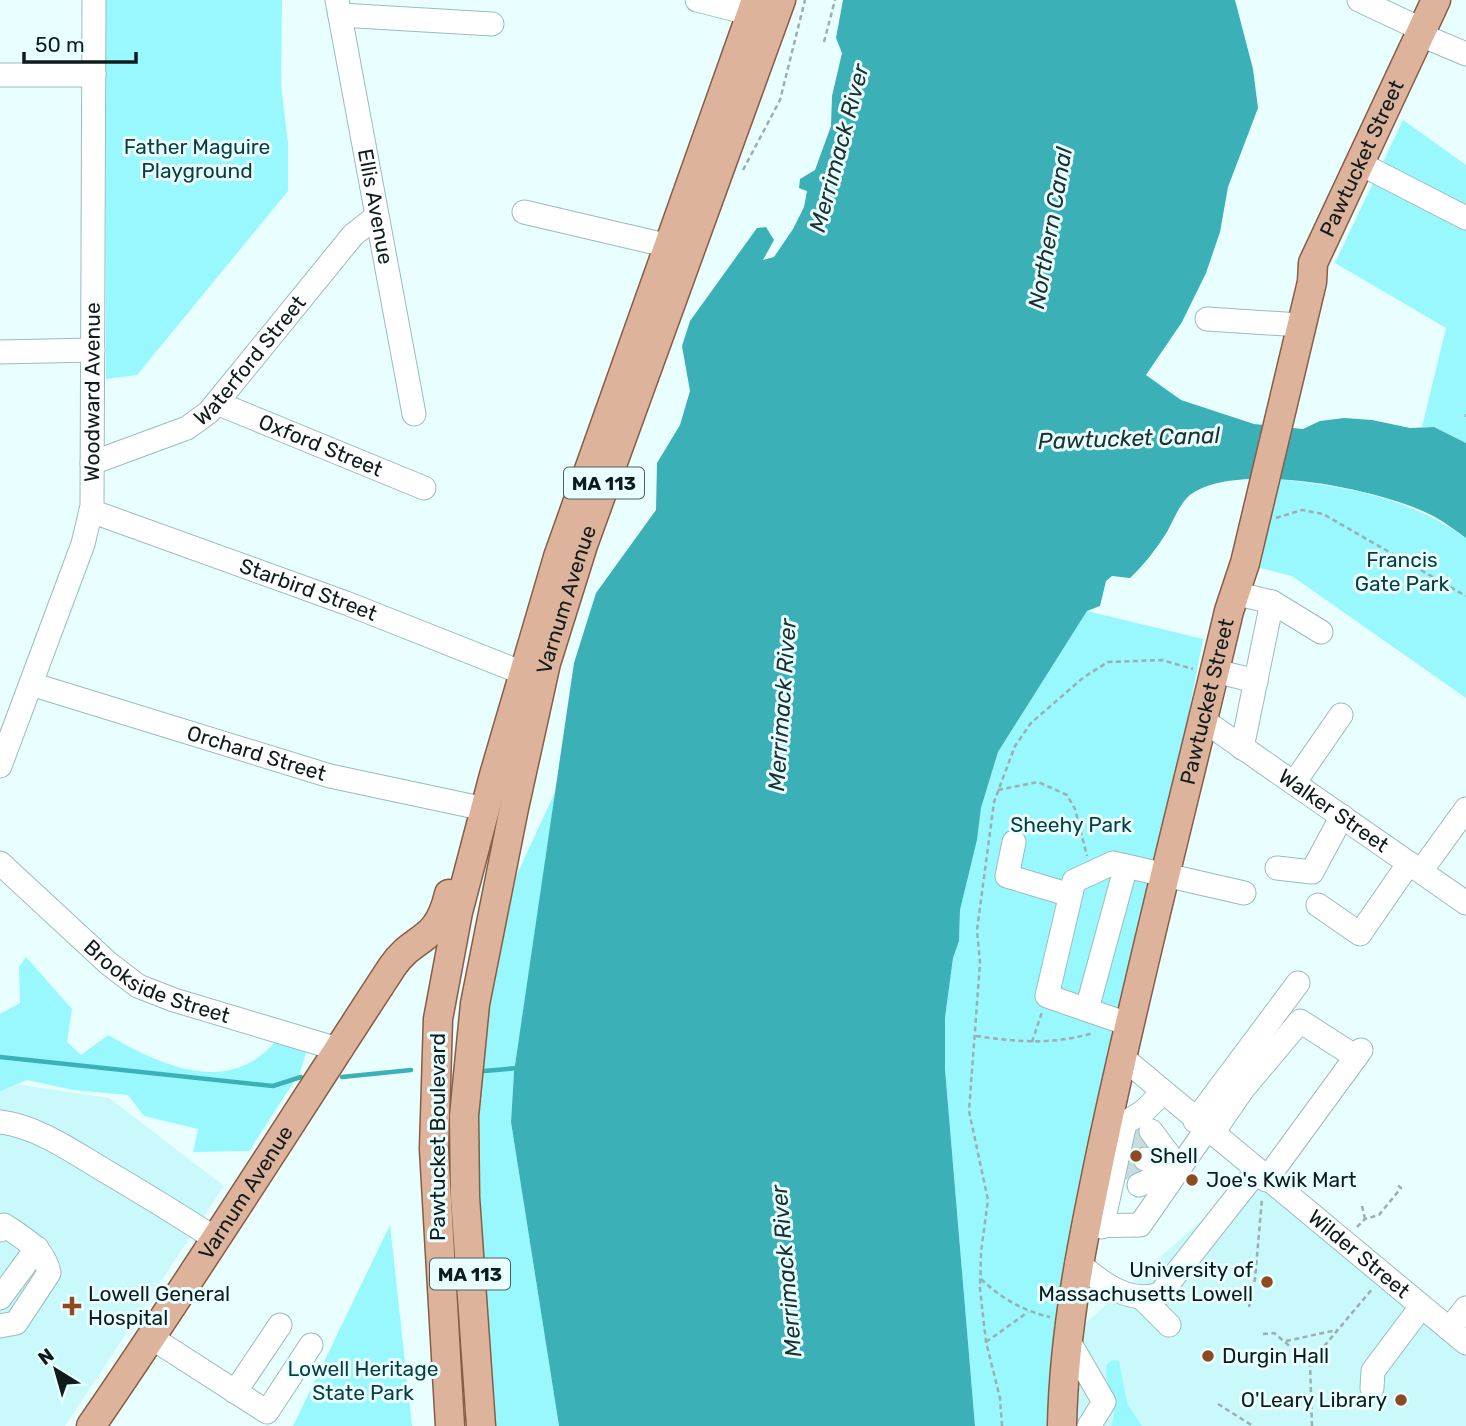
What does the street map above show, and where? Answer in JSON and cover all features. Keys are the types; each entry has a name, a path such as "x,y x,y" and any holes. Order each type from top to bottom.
{"main road":[{"name":"Varnum Avenue","path":"377,995 398,975 411,970 480,981 514,808 554,636 604,482 781,0"},
{"name":"Pawtucket Street","path":"1063,1426 1061,1328 1077,1262 1129,1152 1122,1058 1203,720 1206,670 1264,509 1276,423 1313,262 1436,0"},
{"name":"Varnum Avenue","path":"447,974 458,912 523,673 574,509 669,246 742,6"},
{"name":"Varnum Avenue","path":"91,1426 217,1240 377,995 394,964 443,920 455,869 475,820 485,809"},
{"path":"414,947 433,953 447,974"},
{"name":"Pawtucket Boulevard","path":"447,974 438,1019 433,1125 442,1334 450,1426"},
{"name":"Pawtucket Boulevard","path":"480,981 464,1122 465,1197 481,1426"}],"street":[{"name":"Woodward Avenue","path":"0,766 83,544 91,511 94,0"},
{"path":"697,0 742,6"},
{"path":"1359,0 1466,54"},
{"path":"339,7 492,24"},
{"name":"Ellis Avenue","path":"339,7 414,414"},
{"path":"0,75 94,75"},
{"path":"1359,163 1466,218"},
{"path":"524,212 669,246"},
{"name":"Waterford Street","path":"92,463 187,428 217,403 354,235 377,216"},
{"path":"1207,319 1300,325"},
{"path":"0,352 93,350"},
{"name":"Oxford Street","path":"217,403 424,488"},
{"name":"Starbird Street","path":"91,511 346,603 523,673"},
{"path":"1234,593 1272,602 1321,632"},
{"path":"1242,748 1272,602"},
{"path":"1206,670 1256,681"},
{"name":"Orchard Street","path":"31,684 330,776 485,809"},
{"path":"1294,783 1342,715"},
{"name":"Walker Street","path":"1203,720 1466,902"},
{"path":"1318,905 1360,934 1466,809"},
{"path":"1277,868 1312,872 1342,816"},
{"path":"1014,842 1007,876 1070,895"},
{"name":"Brookside Street","path":"0,863 108,963 138,986 174,1000 341,1050"},
{"path":"1128,1024 1048,996 1074,881 1113,863 1244,893"},
{"path":"1087,1009 1126,866"},
{"path":"1161,1093 1144,1111 1129,1152 1093,1227 1140,1225 1298,983"},
{"path":"1144,1300 1160,1294 1262,1181 1359,1054 1300,1021 1244,1089 1204,1128"},
{"name":"Wilder Street","path":"1122,1058 1262,1181 1457,1336"},
{"path":"0,1122 33,1130 173,1211 217,1240"},
{"path":"1129,1152 1178,1167"},
{"path":"1129,1152 1178,1167"},
{"path":"0,1230 4,1225 37,1248 47,1259 50,1273 16,1324 0,1326"},
{"path":"0,1298 37,1248"},
{"path":"1077,1262 1098,1281 1144,1300 1170,1325"},
{"path":"1372,1388 1373,1371 1421,1307"},
{"path":"1457,1336 1466,1308"},
{"path":"235,1392 280,1325"},
{"path":"1061,1328 1104,1402 1098,1416 1089,1426"},
{"path":"152,1338 267,1412 312,1345"}],"path":[{"path":"739,177 780,100 805,0"},
{"path":"824,42 835,0"},
{"path":"1264,509 1302,510 1323,514 1466,596"},
{"path":"1002,1426 1000,1398 986,1342 981,1279 988,1200 969,1111 980,963 977,930 989,825 998,790 1015,746 1031,723 1084,677 1108,662 1161,660 1206,670"},
{"path":"998,790 1038,782 1067,795 1075,810 1091,873"},
{"path":"1031,1044 1048,996"},
{"path":"976,1036 1031,1044 1069,1040 1101,1030"},
{"path":"1249,1307 1255,1279 1262,1181"},
{"path":"1350,1234 1365,1219 1379,1215 1401,1188 1396,1185"},
{"path":"1362,1206 1365,1219"},
{"path":"981,1279 996,1293 1061,1328"},
{"path":"1312,1426 1310,1363 1375,1285"},
{"path":"986,1342 1028,1312"},
{"path":"1284,1342 1337,1330"},
{"path":"1263,1334 1274,1333 1310,1363"},
{"path":"1219,1404 1253,1426"}],"shaded area":[{"name":"Lowell General Hospital","path":"0,1082 109,1098 224,1186 65,1426 0,1426"},
{"name":"University of Massachusetts Lowell","path":"1256,1172 1454,1327 1466,1314 1466,1426 1071,1426 1080,1328"}],"green space":[{"name":"Father Maguire Playground","path":"105,0 282,0 281,85 288,143 288,191 137,375 106,379"},
{"path":"1403,120 1466,165 1466,443 1434,427 1422,427 1446,328 1335,263"},
{"name":"Francis Gate Park","path":"1278,479 1353,490 1399,503 1444,524 1466,538 1466,698 1292,576 1260,568"},
{"name":"Sheehy Park","path":"1087,611 1203,639 1052,1426 975,1426 945,1069 945,1018 953,958 959,941 960,910 977,840 981,808 998,752"},
{"name":"Lowell Heritage State Park","path":"556,790 514,1072 511,1122 559,1426 491,1426 473,1101 507,896"},
{"path":"26,957 72,1009 67,1042 81,1055 108,1035 171,1065 215,1072 236,1068 256,1059 275,1042 307,1050 300,1072 249,1151 193,1152 198,1129 144,1116 128,1095 73,1090 27,1080 0,1091 0,1014 20,1003 19,967"},
{"name":"Lowell Heritage State Park","path":"390,1225 412,1426 293,1426"},
{"path":"1113,1360 1119,1361 1127,1403 1142,1426 1111,1426 1114,1409 1106,1372 1107,1364"}],"water":[{"path":"843,0 1235,0 1253,69 1258,108 1228,187 1220,232 1206,273 1182,322 1146,375 1181,400 1254,424 1303,429 1320,421 1344,418 1372,420 1410,428 1434,427 1466,443 1466,538 1439,519 1412,507 1383,497 1312,482 1241,479 1212,485 1190,495 1159,544 1130,578 1112,576 1106,581 1100,606 1087,611 998,752 981,808 977,840 960,910 959,941 953,958 945,1018 945,1069 975,1426 559,1426 511,1122 514,1072 574,663 596,593 656,510 657,463 680,425 690,391 682,346 690,321 757,228 766,227 774,240 763,260 774,257 804,207 807,191 799,188 800,179 815,170 831,126 832,96 842,53 836,38"}],"waterway":[{"path":"0,1057 273,1086 301,1077"},
{"path":"484,1071 518,1068"},
{"path":"342,1077 411,1070"}],"tunnel":[{"path":"1132,1138 1149,1143"},
{"path":"1125,1167 1142,1172"}],"place":[{"name":"Shell","path":"1136,1156"},
{"name":"Joe's Kwik Mart","path":"1192,1180"},
{"name":"University of Massachusetts Lowell","path":"1267,1282"},
{"name":"Lowell General Hospital","path":"72,1306"},
{"name":"Durgin Hall","path":"1208,1356"},
{"name":"O'Leary Library","path":"1401,1400"}],"water label":[{"name":"Merrimack River","path":"839,148"},
{"name":"Northern Canal","path":"1050,228"},
{"name":"Pawtucket Canal","path":"1129,438"},
{"name":"Merrimack River","path":"782,705"},
{"name":"Merrimack River","path":"786,1271"}]}
